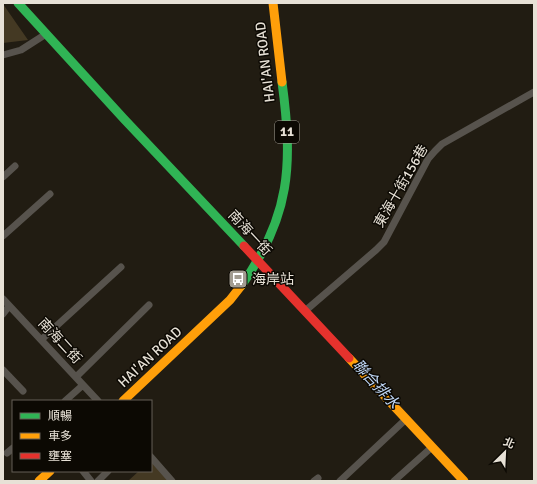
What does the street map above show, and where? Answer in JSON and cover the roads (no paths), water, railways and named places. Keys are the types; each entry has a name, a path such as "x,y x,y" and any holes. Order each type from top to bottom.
{"street":[{"name":"南海一街","path":"18,3 118,114 259,260 405,420 432,447 460,480"},
{"name":"HAI'AN ROAD","path":"125,400 230,300 254,270 275,227 282,205 287,176 288,152 287,124 273,3"},
{"path":"3,55 21,50 46,34"},
{"name":"東海十街156巷","path":"305,311 384,242 428,159 442,144 534,92"},
{"path":"3,177 15,166"},
{"path":"3,236 50,194"},
{"path":"41,340 121,267"},
{"name":"南海二街","path":"3,299 97,400"},
{"path":"76,377 149,305"},
{"path":"3,314 9,306"},
{"path":"3,370 23,391"},
{"path":"66,400 83,385"},
{"path":"340,481 405,420"},
{"path":"394,481 432,447"},
{"path":"7,453 12,449"},
{"path":"152,459 172,481"},
{"path":"39,481 49,472"},
{"path":"84,472 92,481"},
{"path":"98,481 107,472"}],"place":[{"name":"海岸站","path":"238,279"}],"water label":[{"name":"聯合排水","path":"376,384"}]}
